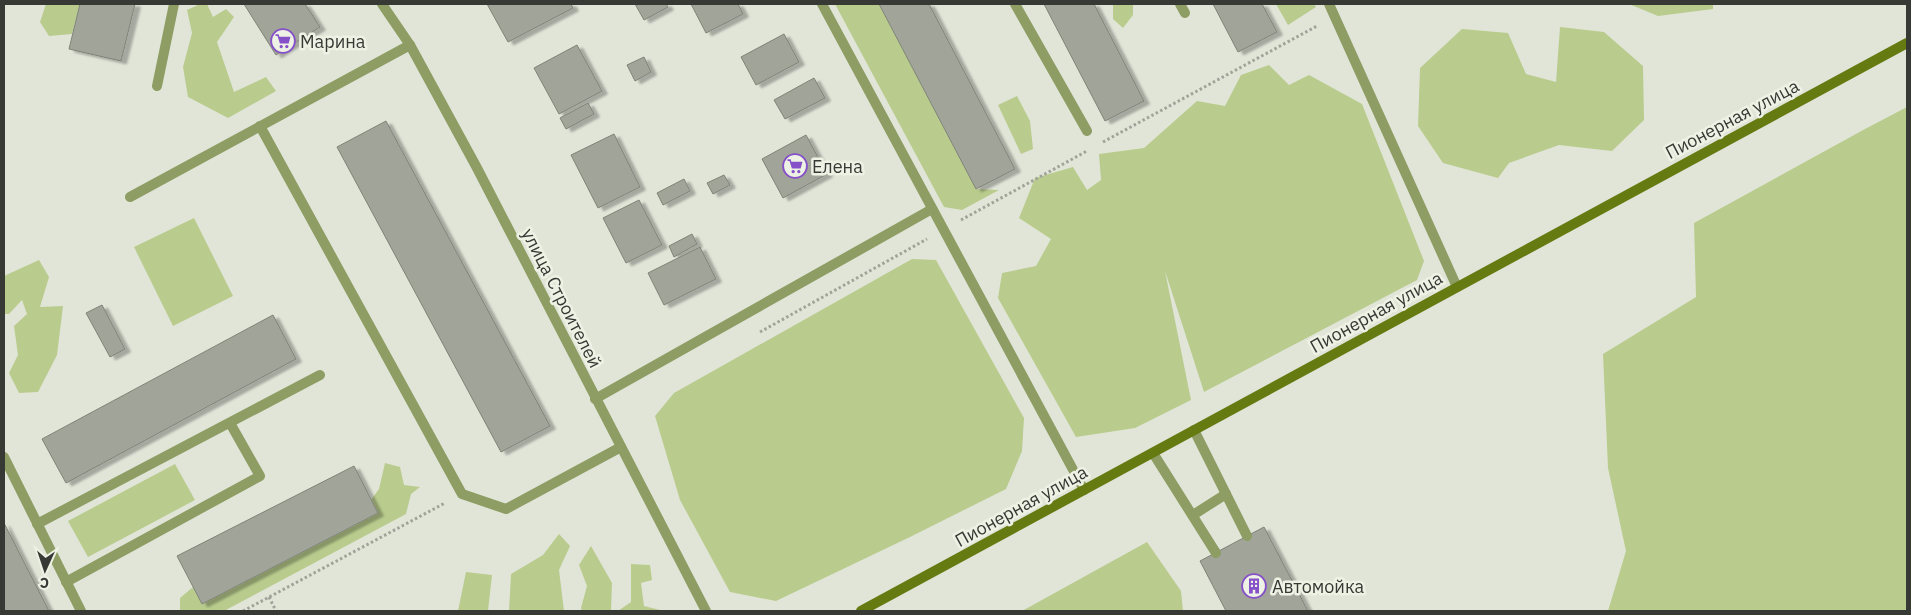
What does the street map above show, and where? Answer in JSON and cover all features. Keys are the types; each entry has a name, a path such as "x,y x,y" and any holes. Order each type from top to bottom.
{"main road":[{"name":"Пионерная улица","path":"861,611 1907,42"}],"street":[{"path":"157,86 174,4"},
{"name":"улица Строителей","path":"382,4 410,45 477,168 706,611"},
{"path":"822,4 1084,490"},
{"path":"1015,4 1087,130"},
{"path":"1180,4 1185,13"},
{"path":"1329,4 1457,287"},
{"path":"130,197 410,45"},
{"path":"260,126 462,494 506,509 621,447"},
{"path":"595,399 932,209"},
{"path":"37,524 320,375"},
{"path":"66,582 260,476 230,422"},
{"path":"1194,430 1247,536"},
{"path":"1153,453 1216,552"},
{"path":"4,458 81,611"},
{"path":"1193,515 1226,494"}],"path":[{"path":"1100,144 1335,16"},
{"path":"752,336 1091,149"},
{"path":"243,611 462,494"},
{"path":"269,598 276,611"}],"green space":[{"path":"46,4 80,4 72,34 49,36 40,22"},
{"path":"200,4 207,4 213,17 226,9 234,17 217,42 234,92 266,77 276,91 228,118 188,97 183,67 192,33 187,10"},
{"path":"835,4 879,4 976,189 999,190 962,210 944,207"},
{"path":"1113,4 1133,4 1133,15 1123,28 1113,19"},
{"path":"1276,4 1314,4 1316,7 1288,25"},
{"path":"1629,4 1713,4 1713,9 1658,16"},
{"path":"1560,27 1604,32 1643,66 1644,120 1612,151 1559,145 1509,163 1498,178 1443,163 1418,126 1420,68 1462,29 1508,33 1526,74 1556,82"},
{"path":"1269,65 1289,85 1309,75 1362,104 1424,261 1417,280 1204,392 1165,271 1191,400 1135,428 1076,437 998,298 1002,273 1036,266 1051,239 1019,218 1035,178 1073,167 1087,190 1101,180 1099,154 1144,148 1197,101 1225,106 1241,75"},
{"path":"1017,96 1030,121 1033,149 1021,154 998,105"},
{"path":"1907,107 1907,611 1608,611 1626,551 1608,468 1603,354 1696,297 1694,223"},
{"path":"194,218 233,296 173,326 134,247"},
{"path":"912,259 936,260 1024,418 1022,451 1006,489 776,601 730,592 680,500 655,416 674,393"},
{"path":"39,260 49,277 40,307 63,306 57,355 38,392 19,393 9,373 18,355 14,326 27,314 22,300 9,314 4,314 4,276"},
{"path":"385,463 400,467 404,485 420,487 411,494 406,514 224,611 180,611 180,598 193,587 202,604 378,513 371,500 379,489"},
{"path":"175,464 195,500 88,557 68,521"},
{"path":"559,534 570,546 559,570 564,611 509,611 511,574 543,555"},
{"path":"1147,542 1181,591 1183,611 1022,611"},
{"path":"591,546 612,583 611,611 582,611 581,608 587,586 579,565"},
{"path":"631,564 650,565 652,580 641,583 644,606 664,611 618,611 631,602"},
{"path":"466,572 492,575 488,611 458,611"}],"building":[{"path":"80,4 135,4 121,61 69,49"},
{"name":"Марина","path":"244,4 305,4 320,27 276,55"},
{"path":"487,4 571,4 573,8 508,42"},
{"path":"635,4 666,4 668,7 644,20"},
{"path":"691,4 738,4 743,14 706,33"},
{"path":"879,4 929,4 1015,169 976,189"},
{"path":"1044,4 1094,4 1144,101 1105,121"},
{"path":"1213,4 1262,4 1277,32 1238,52"},
{"path":"784,34 799,62 756,85 741,57"},
{"path":"577,45 602,91 559,114 534,68"},
{"path":"644,57 651,72 635,81 627,65"},
{"path":"814,78 825,98 785,119 774,100"},
{"path":"588,103 594,114 566,129 560,118"},
{"path":"386,121 550,426 501,452 337,147"},
{"path":"614,134 640,187 598,208 571,155"},
{"name":"Елена","path":"806,135 827,174 783,198 762,159"},
{"path":"724,175 730,185 713,194 707,183"},
{"path":"684,179 690,191 663,205 657,193"},
{"path":"639,200 662,245 626,263 603,218"},
{"path":"692,234 697,244 674,257 669,246"},
{"path":"700,247 716,279 664,305 648,273"},
{"path":"102,305 125,349 110,357 86,313"},
{"path":"273,315 296,359 66,483 42,439"},
{"path":"354,466 378,513 202,604 177,556"},
{"path":"4,523 49,611 4,611"},
{"name":"Автомойка","path":"1264,527 1308,611 1226,611 1200,561"}],"place":[{"name":"Марина","path":"283,41"},
{"name":"Елена","path":"795,166"},
{"name":"Автомойка","path":"1254,586"}]}
